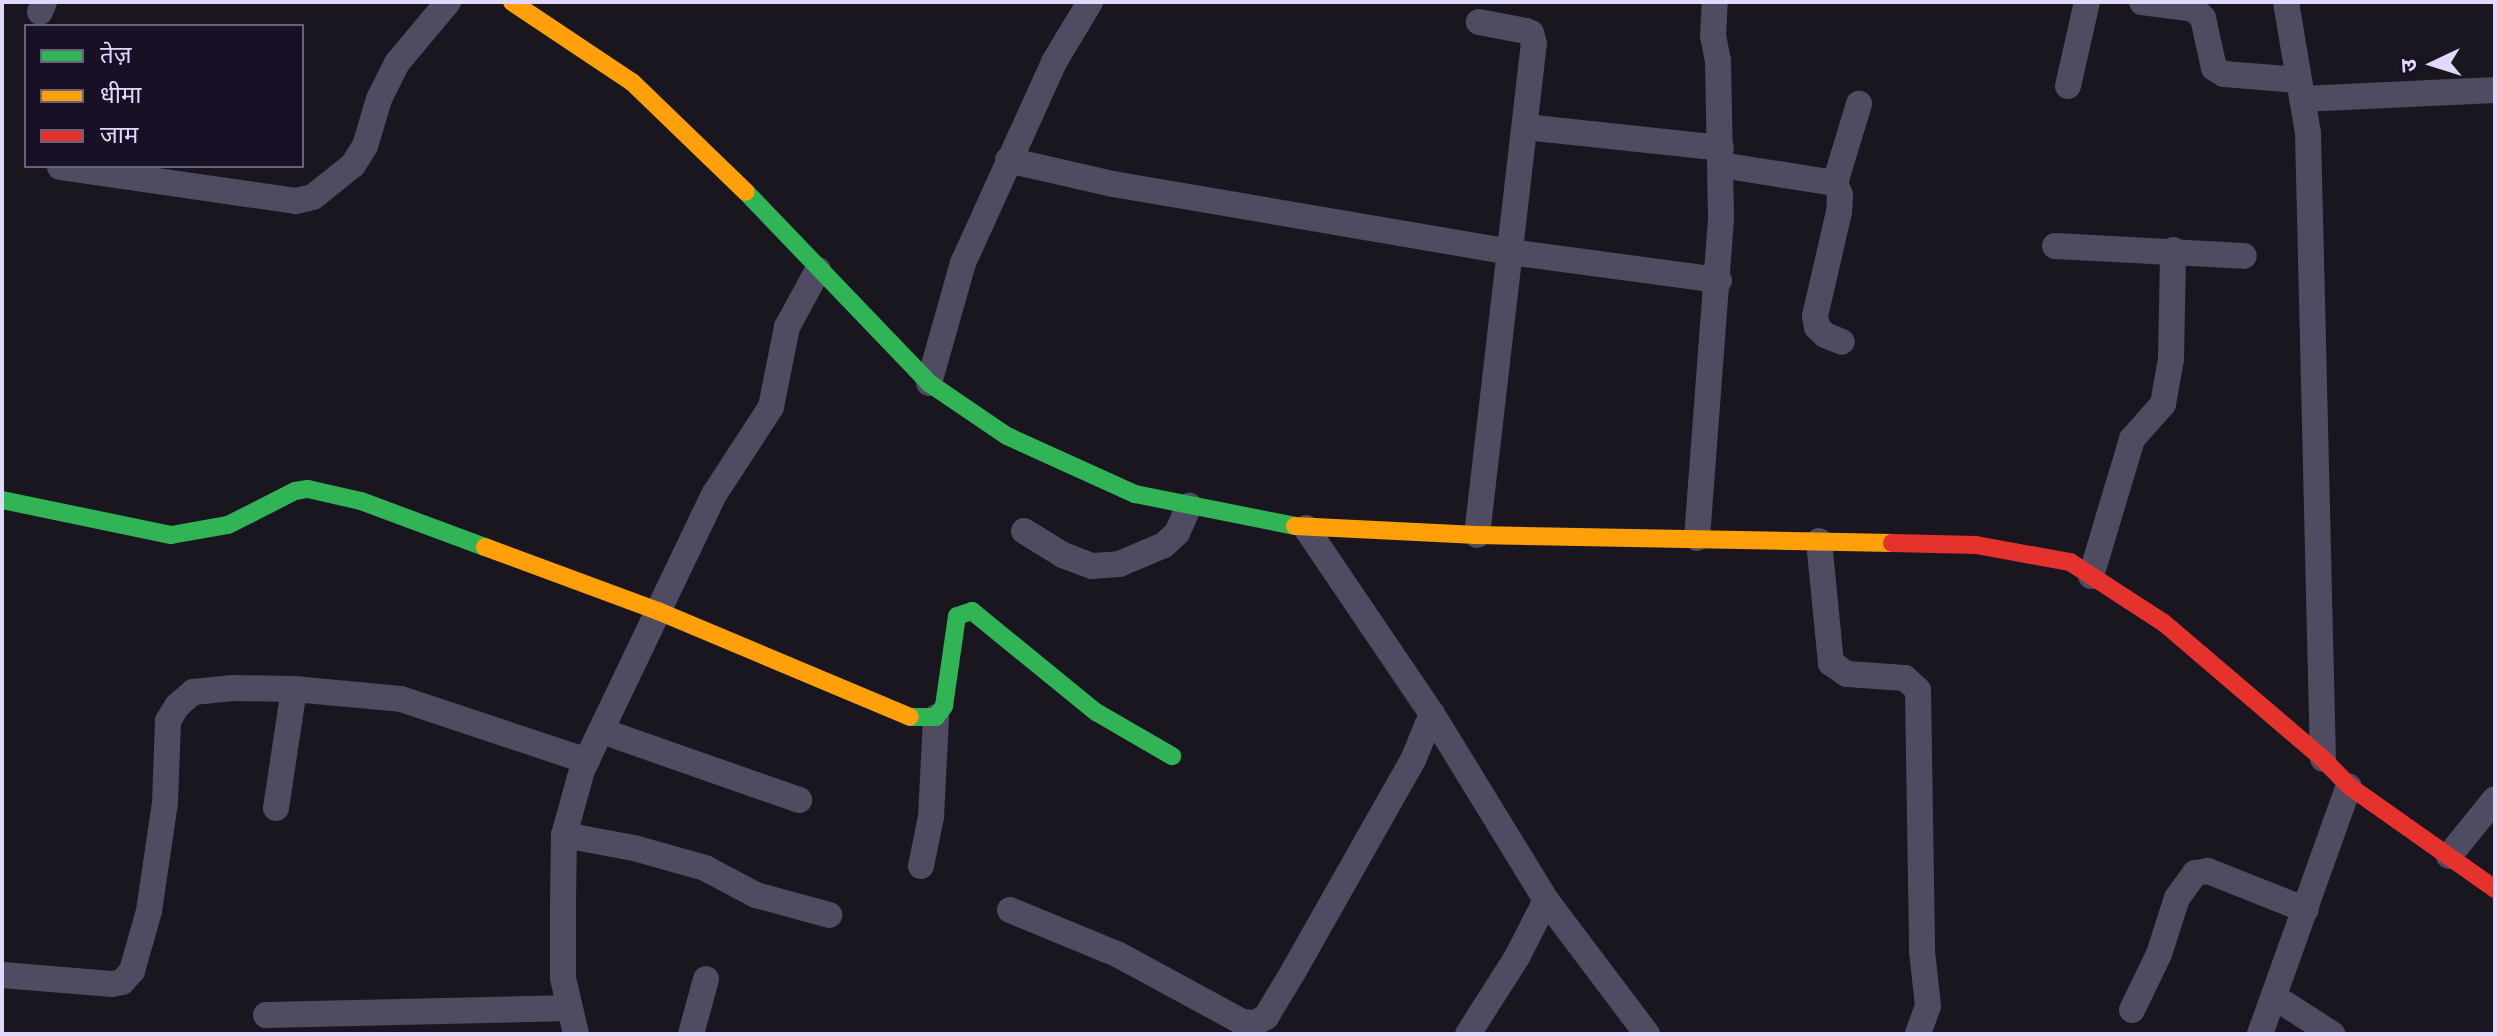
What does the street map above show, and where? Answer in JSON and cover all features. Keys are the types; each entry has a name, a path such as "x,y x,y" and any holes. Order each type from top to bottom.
{"main road":[{"path":"512,2 632,82 712,156 929,383 1007,436 1135,494 1306,528 1477,535 1976,545 2070,562 2164,623 2323,759 2349,786 2495,889"},
{"path":"2,500 171,535 228,525 280,498 308,489 361,501 658,611 898,714 920,719 936,717 944,706 957,616 972,611 1096,712 1172,756"}],"street":[{"path":"67,168 296,201 313,197 353,165 365,146 379,99 397,63 448,2"},
{"path":"929,383 963,263 1054,62 1090,2"},
{"path":"1697,538 1719,280 1721,157 1718,61 1713,36 1715,2"},
{"path":"2068,86 2087,2"},
{"path":"2142,2 2194,9 2203,18 2214,68 2224,74 2301,89 2495,90"},
{"path":"2286,2 2308,133 2323,759"},
{"path":"1477,535 1533,38 1526,31 1479,22"},
{"path":"1842,342 1825,335 1817,327 1815,316 1839,212 1840,195 1835,183 1859,104"},
{"path":"1525,127 1721,157 1835,183"},
{"path":"1008,160 1113,184 1511,252 1719,280"},
{"path":"2055,246 2244,256"},
{"path":"2091,576 2132,439 2163,404 2171,359 2173,250"},
{"path":"576,1034 563,978 564,835 587,761 715,493 771,407 787,327 818,270"},
{"path":"1024,531 1063,555 1092,566 1119,564 1164,545 1177,533 1189,506"},
{"path":"1306,528 1432,714 1546,900 1647,1034"},
{"path":"1819,541 1831,663 1847,674 1905,678 1918,690 1922,951 1928,1006 1918,1034"},
{"path":"2,975 122,982 132,971 149,911 165,803 168,721 177,706 193,692 234,688 294,689 401,699 587,761"},
{"path":"276,808 294,689"},
{"path":"1010,910 1117,954 1242,1022 1255,1023 1266,1017 1293,972 1413,760 1432,714"},
{"path":"921,866 931,817 936,717"},
{"path":"602,731 799,800"},
{"path":"2260,1034 2276,998 2349,786"},
{"path":"2449,856 2495,799"},
{"path":"564,835 634,848 705,868 756,895 829,915"},
{"path":"2132,1010 2159,954 2177,898 2195,873 2218,875 2306,910"},
{"path":"1468,1034 1517,957 1546,900"},
{"path":"691,1034 706,979"},
{"path":"2276,998 2332,1034"},
{"path":"266,1015 570,1008"}],"traffic: fast":[{"path":"746,192 929,383 1007,436 1135,494 1295,526"},
{"path":"2,500 171,535 228,525 295,491 308,489 361,501 485,547"},
{"path":"910,717 936,717 944,706 957,616 972,611 1096,712 1172,756"}],"traffic: slow":[{"path":"512,2 632,82 746,192"},
{"path":"1295,526 1477,535 1892,543"},
{"path":"485,547 658,611 910,717"}],"traffic: jam":[{"path":"1892,543 1976,545 2070,562 2164,623 2323,759 2349,786 2495,889"}]}
